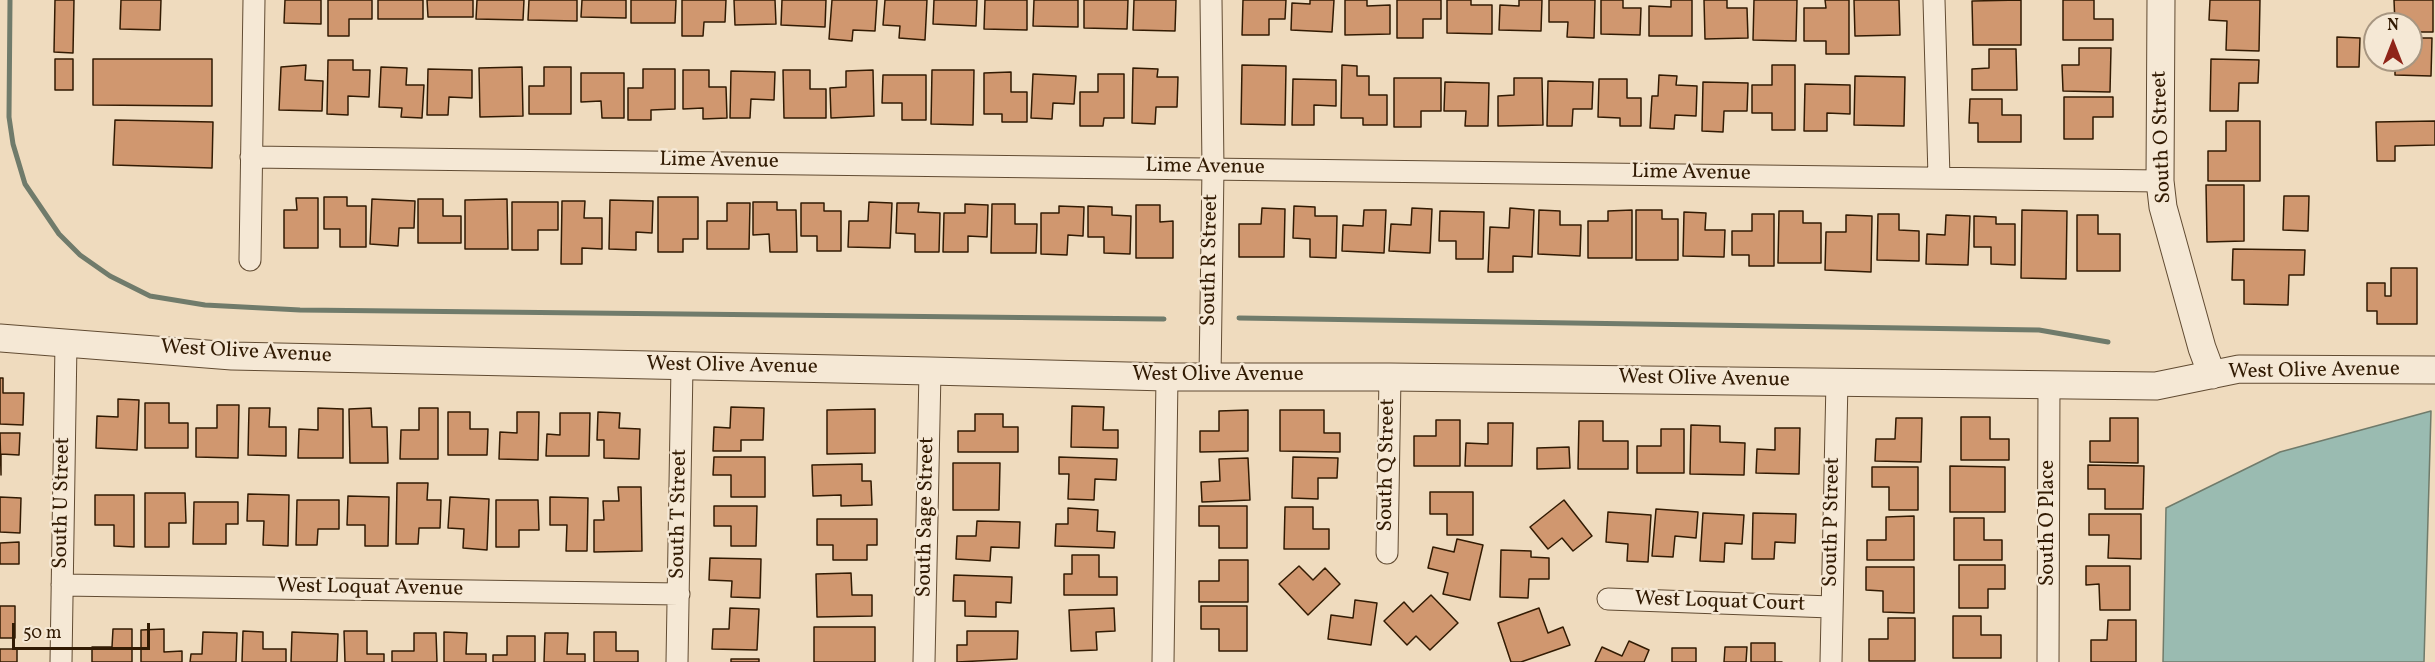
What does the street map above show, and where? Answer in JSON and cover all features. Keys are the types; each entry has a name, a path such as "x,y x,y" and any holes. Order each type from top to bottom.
{"street":[{"path":"249,260 254,0"},
{"name":"South R Street","path":"1210,377 1213,168 1212,0"},
{"path":"1934,0 1938,177"},
{"name":"South O Street","path":"2161,0 2160,181 2163,207 2202,348 2212,375"},
{"name":"Lime Avenue","path":"251,157 2160,181"},
{"name":"West Olive Avenue","path":"0,339 232,356 1167,377 1837,381 2157,386 2239,369 2435,370"},
{"name":"South U Street","path":"61,662 66,343"},
{"name":"South T Street","path":"677,662 682,366"},
{"name":"South Sage Street","path":"924,662 930,372"},
{"path":"1163,662 1167,377"},
{"name":"South Q Street","path":"1387,553 1390,377"},
{"name":"South P Street","path":"1831,662 1837,381"},
{"name":"South O Place","path":"2048,662 2049,383"},
{"name":"West Loquat Avenue","path":"62,585 679,594"},
{"name":"West Loquat Court","path":"1608,598 1831,607"}],"water":[{"path":"2431,411 2424,662 2163,662 2166,508 2280,452"}],"building":[{"path":"55,0 74,0 73,53 54,52"},
{"path":"121,0 161,0 160,30 120,29"},
{"path":"285,0 321,0 321,24 284,23"},
{"path":"328,0 372,0 372,19 349,19 349,36 328,36"},
{"path":"378,0 423,0 423,19 378,19"},
{"path":"427,0 473,0 473,17 428,17"},
{"path":"477,0 524,0 523,20 476,19"},
{"path":"529,0 577,0 577,21 528,20"},
{"path":"582,0 626,0 626,18 581,17"},
{"path":"631,0 676,0 675,23 631,23"},
{"path":"682,0 726,0 725,22 704,22 703,36 682,36"},
{"path":"734,0 775,0 776,24 735,25"},
{"path":"782,0 826,0 825,27 781,25"},
{"path":"832,0 877,0 875,31 853,30 852,41 829,39"},
{"path":"885,0 927,0 925,40 899,38 900,26 883,25"},
{"path":"934,0 977,0 976,26 933,24"},
{"path":"985,0 1027,0 1027,30 984,29"},
{"path":"1034,0 1078,0 1078,27 1033,26"},
{"path":"1084,0 1128,0 1127,29 1084,28"},
{"path":"1134,0 1176,0 1175,31 1133,30"},
{"path":"1243,0 1286,0 1285,19 1269,19 1269,35 1242,35"},
{"path":"1310,0 1334,0 1332,32 1291,30 1292,3 1310,4"},
{"path":"1345,0 1367,0 1367,6 1390,5 1390,34 1345,35"},
{"path":"1397,0 1441,0 1441,19 1423,19 1423,38 1397,38"},
{"path":"1447,0 1471,0 1471,5 1492,5 1492,34 1447,33"},
{"path":"1519,0 1542,0 1541,31 1499,30 1500,5 1519,6"},
{"path":"1549,0 1595,0 1594,38 1567,37 1568,22 1549,22"},
{"path":"1601,0 1623,0 1623,8 1641,8 1640,35 1601,34"},
{"path":"1671,0 1692,0 1692,36 1649,36 1649,6 1671,7"},
{"path":"1704,0 1727,0 1727,8 1747,8 1748,38 1705,39"},
{"path":"1754,0 1797,0 1796,41 1753,40"},
{"path":"1825,0 1849,0 1849,54 1826,54 1826,41 1804,41 1804,8 1826,8"},
{"path":"1854,0 1899,0 1900,35 1855,36"},
{"path":"2021,0 2021,45 1973,45 1972,1"},
{"path":"2063,0 2094,0 2094,19 2113,19 2113,40 2063,40"},
{"path":"2210,0 2260,0 2259,51 2226,50 2227,21 2209,20"},
{"path":"2394,0 2433,0 2433,32 2423,32 2423,12 2394,12"},
{"path":"2337,37 2360,38 2359,67 2337,67"},
{"path":"2423,38 2432,38 2431,76 2395,75 2395,72 2423,72"},
{"path":"2079,48 2111,48 2110,92 2063,91 2062,65 2079,65"},
{"path":"1989,49 2016,49 2017,90 1972,90 1972,69 1989,68"},
{"path":"55,59 73,59 73,90 55,90"},
{"path":"93,59 212,59 212,106 93,105"},
{"path":"2211,59 2259,60 2258,83 2239,83 2238,111 2210,111"},
{"path":"328,60 353,60 353,70 370,70 369,97 348,96 348,115 327,114"},
{"path":"306,65 305,80 323,81 322,111 279,110 281,67"},
{"path":"1242,65 1286,66 1285,125 1241,124"},
{"path":"1342,65 1357,66 1357,76 1369,76 1369,95 1387,95 1387,125 1363,125 1363,118 1341,118"},
{"path":"1772,65 1795,65 1795,130 1772,130 1772,113 1752,113 1752,85 1772,85"},
{"path":"381,67 407,68 406,85 424,85 422,118 401,117 402,108 379,107"},
{"path":"522,67 523,116 480,117 479,68"},
{"path":"544,67 571,67 571,114 529,114 529,86 544,86"},
{"path":"1133,68 1158,69 1157,77 1178,77 1177,107 1156,107 1155,124 1132,123"},
{"path":"428,69 472,70 472,98 449,97 448,115 427,115"},
{"path":"643,69 675,69 675,109 651,110 651,120 628,120 628,88 643,88"},
{"path":"683,70 709,70 709,87 726,87 727,118 703,119 703,108 683,109"},
{"path":"783,70 810,70 810,89 826,89 826,118 784,118"},
{"path":"873,70 874,116 831,118 830,88 846,87 846,71"},
{"path":"932,70 974,70 973,125 931,124"},
{"path":"731,71 775,72 774,100 751,99 750,118 730,118"},
{"path":"1011,72 1011,92 1027,92 1027,122 1002,122 1002,114 984,114 984,73"},
{"path":"581,73 624,73 624,118 602,118 601,101 581,102"},
{"path":"1033,74 1076,76 1074,104 1053,103 1052,119 1031,118"},
{"path":"1098,74 1124,74 1124,118 1104,118 1103,126 1080,126 1080,92 1098,92"},
{"path":"883,75 926,75 926,120 902,120 902,103 882,103"},
{"path":"1659,75 1677,76 1676,85 1697,86 1696,116 1675,115 1674,129 1650,128 1652,96 1658,96"},
{"path":"1855,76 1905,77 1904,126 1854,125"},
{"path":"1394,78 1441,78 1441,111 1421,111 1421,127 1394,127"},
{"path":"1514,78 1542,78 1543,125 1498,126 1498,96 1514,95"},
{"path":"1293,79 1336,80 1336,106 1314,105 1314,125 1292,125"},
{"path":"1599,79 1627,79 1627,98 1641,98 1641,126 1620,126 1620,118 1598,117"},
{"path":"1548,81 1593,82 1592,109 1573,109 1572,126 1547,126"},
{"path":"1445,82 1489,83 1488,126 1465,126 1466,111 1444,111"},
{"path":"1703,82 1748,83 1747,111 1724,111 1723,132 1702,131"},
{"path":"1805,84 1850,85 1850,114 1827,113 1827,131 1804,131"},
{"path":"2064,97 2113,97 2113,117 2093,117 2093,139 2064,139"},
{"path":"1970,99 2002,99 2002,115 2021,115 2021,142 1978,142 1978,123 1969,123"},
{"path":"115,120 213,122 212,168 113,165"},
{"path":"2226,121 2260,121 2260,181 2208,181 2208,151 2226,151"},
{"path":"2435,121 2435,145 2395,146 2395,161 2377,161 2376,122"},
{"path":"2206,185 2244,185 2244,241 2207,242"},
{"path":"2284,196 2309,196 2308,231 2283,230"},
{"path":"324,197 347,197 347,206 366,206 366,247 340,247 340,229 324,229"},
{"path":"658,197 698,197 698,239 683,239 683,252 658,252"},
{"path":"296,198 318,198 318,248 284,248 284,210 297,210"},
{"path":"372,199 415,201 414,228 399,228 398,246 370,244"},
{"path":"418,199 443,199 443,216 461,216 461,243 418,243"},
{"path":"507,199 508,249 465,249 465,200"},
{"path":"610,200 653,201 652,233 636,232 636,250 609,249"},
{"path":"562,201 585,201 584,218 602,218 602,249 582,248 582,264 561,264"},
{"path":"512,202 558,202 558,230 538,230 538,250 512,250"},
{"path":"753,202 777,202 777,210 796,210 797,252 770,252 769,234 753,235"},
{"path":"869,202 892,203 890,248 848,247 849,221 868,221"},
{"path":"727,203 750,203 749,249 707,249 707,221 727,221"},
{"path":"801,203 824,203 824,211 841,211 841,251 817,251 817,236 801,236"},
{"path":"897,203 919,203 918,212 940,213 939,252 915,252 915,234 896,233"},
{"path":"965,204 988,205 987,237 968,236 968,252 943,252 944,213 965,213"},
{"path":"992,204 1015,204 1015,224 1037,224 1036,253 991,253"},
{"path":"1136,205 1160,205 1160,222 1173,221 1173,258 1136,258"},
{"path":"1059,206 1084,207 1083,236 1068,235 1067,255 1041,254 1041,213 1059,213"},
{"path":"1088,206 1112,207 1112,215 1131,216 1130,254 1104,253 1104,237 1088,237"},
{"path":"1294,206 1315,207 1315,216 1337,216 1336,258 1310,257 1310,239 1293,238"},
{"path":"1262,208 1285,209 1284,257 1239,257 1239,224 1261,224"},
{"path":"1412,208 1432,209 1430,253 1389,251 1391,224 1411,225"},
{"path":"1510,208 1534,210 1532,257 1513,256 1513,272 1488,272 1490,227 1509,228"},
{"path":"1364,210 1386,210 1384,253 1342,251 1343,225 1363,226"},
{"path":"1539,210 1560,211 1560,225 1581,225 1580,256 1538,254"},
{"path":"1632,210 1632,258 1588,258 1588,221 1608,221 1608,211"},
{"path":"1636,210 1662,210 1662,219 1678,219 1678,260 1636,260"},
{"path":"2022,210 2067,211 2066,279 2021,278"},
{"path":"1440,211 1484,212 1483,259 1456,259 1456,241 1439,241"},
{"path":"1779,211 1803,211 1803,223 1821,223 1821,263 1778,263"},
{"path":"1684,212 1706,213 1705,230 1725,230 1724,257 1683,256"},
{"path":"1752,214 1774,214 1774,266 1749,266 1749,255 1732,255 1732,231 1752,231"},
{"path":"1878,214 1899,214 1899,230 1919,231 1919,261 1877,260"},
{"path":"1846,215 1872,216 1871,272 1825,270 1826,232 1846,232"},
{"path":"1946,215 1970,216 1968,265 1926,264 1927,234 1945,235"},
{"path":"2077,215 2098,215 2098,234 2120,234 2120,271 2077,271"},
{"path":"1974,216 1996,217 1996,224 2015,224 2015,265 1991,264 1991,247 1974,247"},
{"path":"2233,249 2305,250 2304,275 2289,275 2288,305 2244,304 2244,280 2232,280"},
{"path":"2391,268 2417,268 2417,324 2377,324 2377,311 2367,311 2367,283 2385,283 2385,296 2391,296"},
{"path":"0,378 3,378 3,393 24,393 23,425 0,424"},
{"path":"118,399 139,400 137,450 96,448 97,416 118,417"},
{"path":"145,403 169,403 169,423 188,423 188,448 145,448"},
{"path":"217,405 239,405 238,458 196,457 196,428 217,428"},
{"path":"1072,406 1104,407 1103,430 1118,430 1118,448 1071,447"},
{"path":"731,407 764,408 763,440 741,440 741,451 713,451 714,427 730,428"},
{"path":"249,408 270,408 269,427 286,427 286,456 248,455"},
{"path":"318,408 343,409 343,458 298,458 299,429 318,430"},
{"path":"371,408 372,427 387,427 388,463 350,463 349,409"},
{"path":"419,408 438,408 438,459 400,459 401,430 419,430"},
{"path":"875,409 875,453 827,454 827,410"},
{"path":"1248,410 1248,451 1200,452 1200,431 1219,431 1219,411"},
{"path":"1280,410 1324,410 1324,433 1340,433 1340,452 1280,451"},
{"path":"448,412 470,412 470,429 488,429 487,455 448,455"},
{"path":"517,412 539,412 538,460 499,459 500,432 517,433"},
{"path":"598,412 620,413 619,428 640,429 639,459 604,458 604,440 597,440"},
{"path":"560,413 590,413 589,456 546,456 547,434 560,435"},
{"path":"975,414 1003,414 1003,427 1018,427 1018,452 958,452 958,431 975,431"},
{"path":"1961,417 1990,417 1990,439 2009,439 2009,460 1961,460"},
{"path":"1896,418 1922,418 1921,462 1875,461 1876,439 1895,439"},
{"path":"2110,418 2138,418 2138,463 2090,462 2090,441 2110,441"},
{"path":"1436,420 1460,420 1460,466 1414,466 1414,436 1436,436"},
{"path":"1579,421 1603,421 1603,441 1628,441 1628,469 1578,469"},
{"path":"1488,423 1513,423 1512,466 1465,466 1466,443 1488,444"},
{"path":"1691,425 1720,426 1720,442 1745,443 1744,475 1690,474"},
{"path":"1775,428 1800,428 1799,474 1756,473 1757,449 1775,450"},
{"path":"1661,429 1684,429 1684,473 1637,473 1637,446 1661,446"},
{"path":"0,433 20,433 19,455 1,454 1,475"},
{"path":"1569,447 1570,468 1537,469 1537,448"},
{"path":"714,457 765,457 765,497 731,497 731,475 713,475"},
{"path":"1059,457 1117,459 1116,480 1095,479 1094,500 1068,499 1069,474 1059,474"},
{"path":"1293,457 1338,458 1337,478 1318,478 1318,499 1292,498"},
{"path":"1248,458 1250,500 1202,502 1201,482 1220,481 1219,459"},
{"path":"953,463 1000,463 999,510 953,510"},
{"path":"862,464 862,481 871,481 872,505 841,506 841,495 813,496 812,465"},
{"path":"2088,465 2144,466 2143,509 2105,509 2105,489 2088,489"},
{"path":"1950,466 2005,467 2005,512 1950,512"},
{"path":"1872,467 1918,467 1918,510 1889,510 1889,487 1872,487"},
{"path":"397,483 428,483 427,500 441,500 440,528 419,528 418,544 396,544"},
{"path":"618,487 641,487 642,551 594,552 594,520 604,520 603,501 619,501"},
{"path":"1430,492 1473,492 1473,535 1447,535 1447,514 1430,514"},
{"path":"145,493 185,493 186,523 169,523 169,547 145,547"},
{"path":"248,494 289,495 288,546 263,545 264,521 247,521"},
{"path":"95,495 134,495 134,547 114,546 114,525 95,525"},
{"path":"348,496 389,497 388,546 365,546 365,525 347,525"},
{"path":"0,497 21,498 20,533 0,532"},
{"path":"450,497 489,499 487,550 463,548 464,529 448,528"},
{"path":"550,497 588,498 587,551 566,551 567,525 550,525"},
{"path":"297,500 339,500 339,529 318,529 317,545 296,545"},
{"path":"496,500 538,500 539,530 519,530 519,547 496,547"},
{"path":"1564,500 1592,536 1573,551 1562,538 1548,549 1530,527"},
{"path":"194,502 238,502 238,524 226,524 226,544 193,544"},
{"path":"714,506 757,506 756,546 731,546 731,526 714,526"},
{"path":"1199,506 1247,506 1247,548 1219,548 1219,526 1199,526"},
{"path":"1285,507 1313,507 1313,529 1329,529 1329,549 1284,549"},
{"path":"1068,508 1098,510 1097,531 1115,532 1114,548 1055,546 1056,524 1068,524"},
{"path":"1656,509 1698,512 1696,538 1675,536 1673,557 1652,556"},
{"path":"1608,512 1651,515 1648,562 1627,561 1628,544 1606,542"},
{"path":"1703,513 1744,515 1742,544 1725,543 1724,562 1700,561"},
{"path":"1753,513 1796,514 1795,543 1775,542 1774,559 1752,559"},
{"path":"2089,514 2141,514 2141,559 2108,558 2109,535 2089,535"},
{"path":"1914,516 1914,560 1867,560 1867,540 1886,540 1886,517"},
{"path":"1954,518 1984,518 1984,540 2002,540 2002,560 1954,560"},
{"path":"817,519 877,519 877,545 867,545 867,560 833,560 833,545 817,545"},
{"path":"977,521 1020,522 1019,548 991,547 990,561 956,559 957,536 976,536"},
{"path":"1457,539 1483,545 1470,600 1443,594 1448,573 1428,568 1433,547 1454,552"},
{"path":"19,542 19,564 0,564 0,543"},
{"path":"1501,550 1531,551 1531,557 1549,558 1549,579 1529,579 1528,598 1500,597"},
{"path":"1072,555 1099,555 1099,577 1117,577 1117,595 1064,595 1064,574 1072,574"},
{"path":"710,558 761,559 760,598 731,597 732,581 709,580"},
{"path":"1219,560 1248,560 1248,602 1199,602 1199,581 1219,581"},
{"path":"1959,565 2005,565 2005,589 1988,589 1988,608 1959,608"},
{"path":"1299,566 1313,580 1325,568 1340,584 1308,615 1279,584"},
{"path":"2086,566 2130,566 2130,610 2100,610 2099,584 2086,585"},
{"path":"1866,567 1914,567 1914,613 1883,612 1883,591 1866,590"},
{"path":"851,573 852,595 872,595 872,616 817,617 816,574"},
{"path":"954,575 1012,577 1011,603 996,602 996,617 965,616 965,601 953,601"},
{"path":"1431,595 1458,623 1430,650 1416,636 1407,645 1384,621 1404,602 1413,612"},
{"path":"1355,600 1377,603 1371,645 1328,639 1331,615 1353,618"},
{"path":"0,606 15,606 15,638 0,638"},
{"path":"1201,606 1247,606 1247,651 1219,651 1219,629 1201,629"},
{"path":"730,608 759,609 757,650 712,649 713,629 729,629"},
{"path":"1114,608 1115,631 1096,632 1097,650 1071,651 1069,610"},
{"path":"1539,608 1548,633 1563,627 1570,645 1521,662 1511,662 1498,623"},
{"path":"1953,616 1981,616 1981,635 2001,635 2001,658 1953,658"},
{"path":"1888,618 1915,618 1915,661 1869,661 1869,639 1888,639"},
{"path":"2108,620 2136,620 2136,662 2091,662 2091,640 2107,640"},
{"path":"814,627 875,627 875,662 814,662"},
{"path":"113,629 132,629 132,662 92,662 92,647 112,647"},
{"path":"164,629 164,652 182,651 182,662 141,662 141,630"},
{"path":"243,631 263,632 263,649 286,649 286,662 242,662"},
{"path":"344,631 367,631 367,654 384,654 384,662 345,662"},
{"path":"967,631 1018,631 1017,659 957,662 957,645 967,645"},
{"path":"203,632 237,633 236,662 190,662 191,654 202,654"},
{"path":"292,632 338,634 337,662 291,662"},
{"path":"444,632 467,633 466,654 486,654 486,662 444,662"},
{"path":"594,632 616,632 616,651 638,651 638,662 594,662"},
{"path":"414,633 436,633 437,662 392,662 392,651 414,651"},
{"path":"545,633 568,633 567,654 585,654 585,662 544,662"},
{"path":"507,636 535,636 535,662 493,662 493,655 507,655"},
{"path":"1629,641 1649,650 1644,662 1595,662 1602,647 1622,656"},
{"path":"1751,643 1775,643 1775,662 1751,662"},
{"path":"1725,647 1747,647 1746,662 1724,662"},
{"path":"1672,648 1696,648 1696,662 1672,662"},
{"path":"0,649 17,649 17,662 0,662"},
{"path":"731,659 759,659 759,662 731,662"}],"waterway":[{"path":"10,0 9,117 13,144 25,184 59,234 80,255 110,276 150,296 205,305 300,310 1164,319"},
{"path":"1239,318 2039,330 2108,342"}]}
